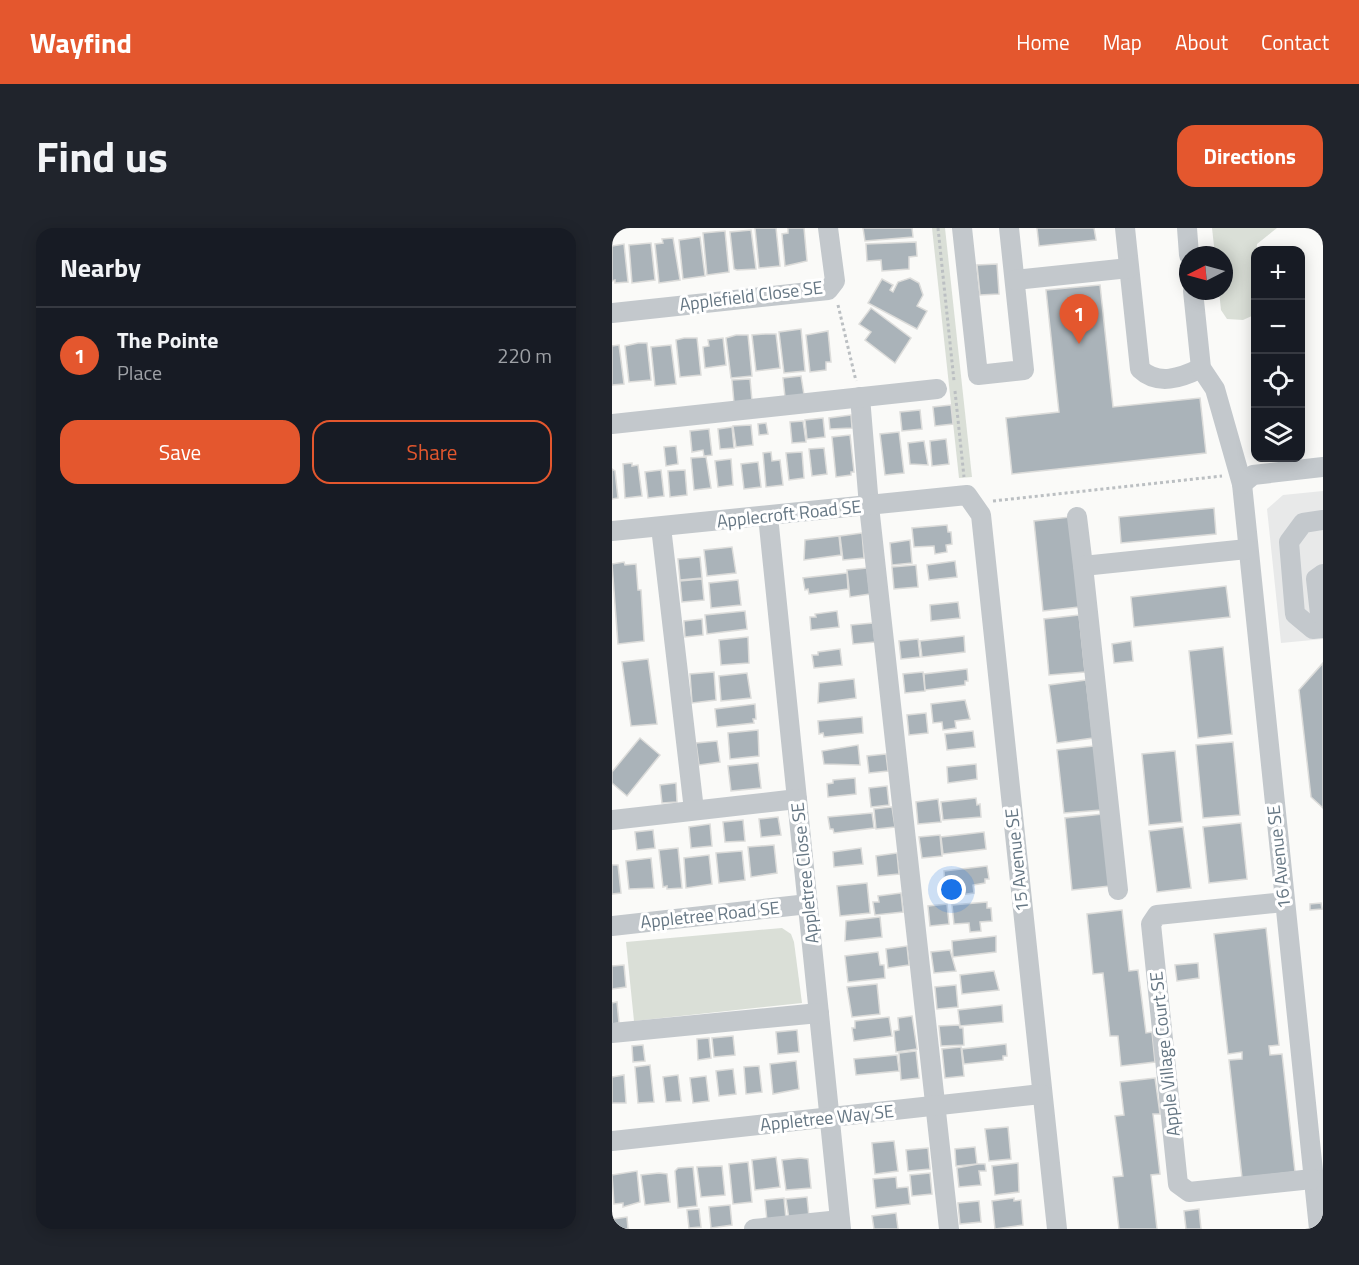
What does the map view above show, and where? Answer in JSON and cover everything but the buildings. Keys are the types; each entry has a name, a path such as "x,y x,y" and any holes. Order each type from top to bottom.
{"street":[{"name":"Applefield Close SE","path":"612,313 828,290 835,281 828,228"},
{"path":"962,228 978,375 1024,370 1009,228"},
{"path":"1125,228 1140,369 1157,379 1187,375 1201,368 1194,300"},
{"path":"1186,228 1188,246"},
{"path":"1015,280 1129,268"},
{"name":"16 Avenue SE","path":"1201,368 1215,389 1247,549 1319,1229"},
{"path":"612,424 937,389"},
{"path":"860,397 869,506 949,1229"},
{"path":"1234,481 1253,475 1323,466"},
{"name":"Applecroft Road SE","path":"612,531 967,495"},
{"name":"15 Avenue SE","path":"967,495 981,515 1057,1229"},
{"name":"Appletree Close SE","path":"768,516 840,1224"},
{"path":"1077,518 1118,890"},
{"path":"1323,520 1303,524 1289,542 1295,614 1313,629 1321,621 1316,579 1323,574"},
{"path":"661,527 694,810"},
{"path":"1083,566 1247,549"},
{"path":"612,820 797,799"},
{"name":"Apple Village Court SE","path":"1284,902 1157,915 1151,924 1178,1184 1189,1192 1312,1179"},
{"name":"Appletree Road SE","path":"612,926 808,904"},
{"path":"612,1033 819,1013"},
{"name":"Appletree Way SE","path":"612,1141 1041,1094"},
{"path":"754,1229 840,1224"}],"path":[{"path":"938,228 967,495 994,501 1234,481"},
{"path":"828,290 838,305 860,397"}],"shaded area":[{"path":"932,228 945,228 972,477 959,478"},
{"path":"1212,228 1277,228 1257,246 1251,246 1251,316 1243,320 1227,319 1221,310 1220,300 1233,300 1233,246 1214,246"},
{"path":"1323,491 1323,639 1281,643 1267,509 1283,495"},
{"path":"782,928 791,934 794,942 802,1003 634,1021 626,942"}],"place":[{"name":"The Pointe","path":"1079,344"}]}
